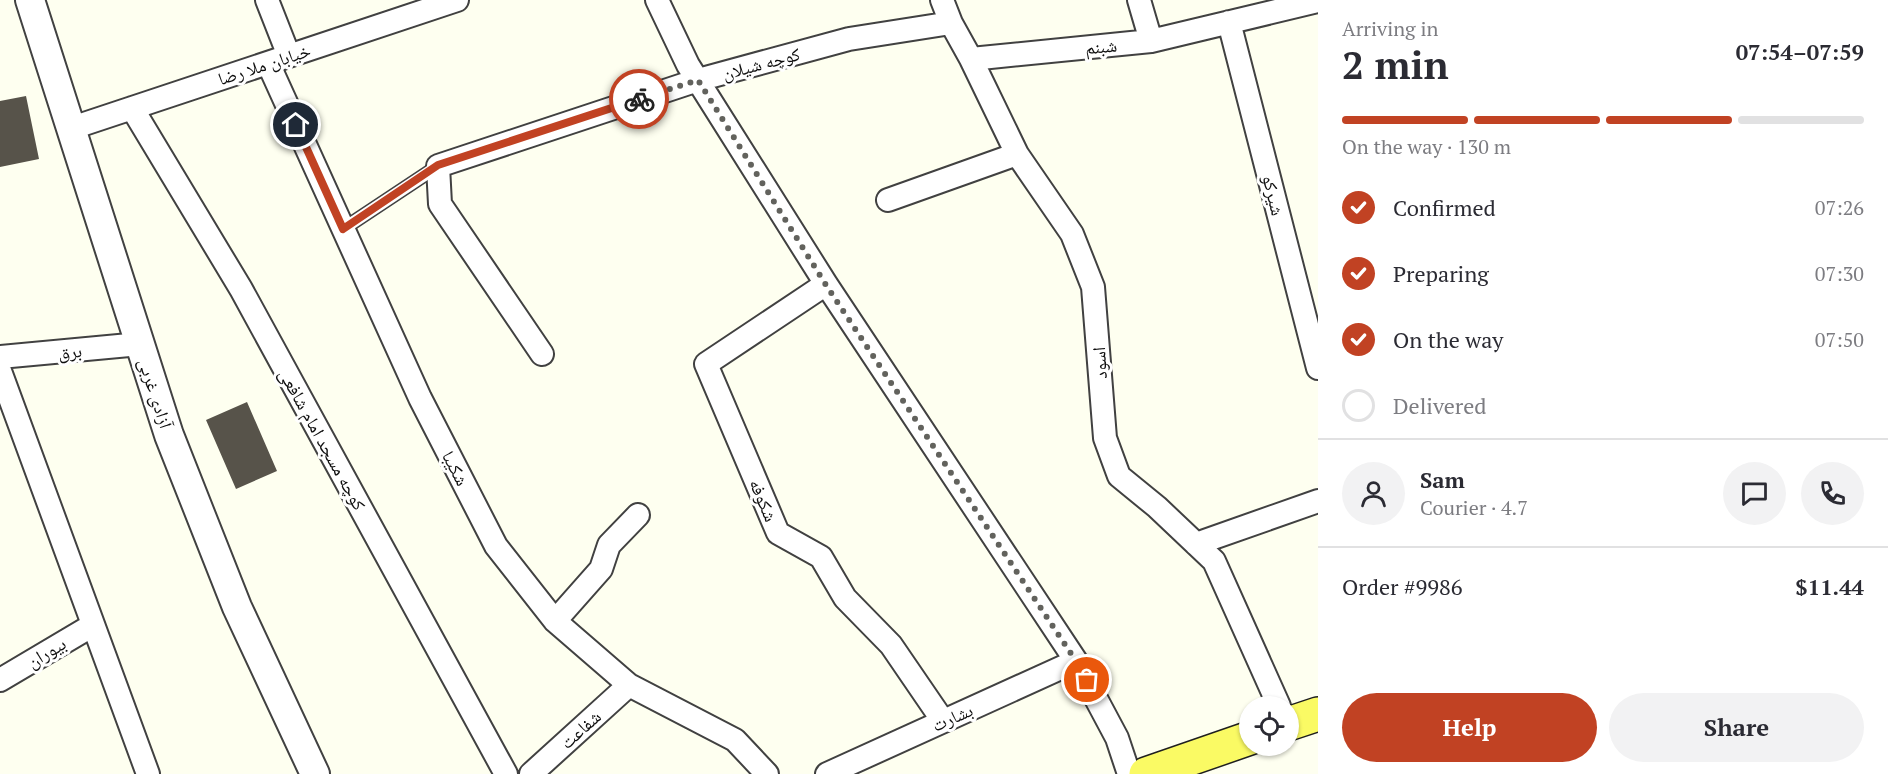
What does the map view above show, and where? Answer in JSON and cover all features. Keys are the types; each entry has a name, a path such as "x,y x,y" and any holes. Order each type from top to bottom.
{"main road":[{"path":"1299,720 1318,714"},
{"path":"1146,774 1239,742"}],"street":[{"name":"آزادی غربی","path":"30,0 169,435 237,607 315,774"},
{"name":"شکیبا","path":"267,0 278,59 343,229 420,399 496,546 555,621 629,685 735,740 767,774"},
{"name":"خیابان ملا رضا","path":"72,128 457,0"},
{"path":"657,0 688,64 826,285 1076,661 1117,738 1129,774"},
{"name":"اسود","path":"942,0 951,23 1017,154 1072,234 1093,286 1105,438 1119,476 1214,561 1275,696"},
{"path":"1139,0 1151,41"},
{"path":"1229,22 1318,1"},
{"name":"شبنم","path":"971,59 1151,41 1229,22"},
{"name":"شیرکو","path":"1229,22 1318,368"},
{"name":"کوچه شیلان","path":"438,165 698,80 849,39 951,23"},
{"name":"کوچه مسجد امام شافعی","path":"132,108 241,289 506,774"},
{"path":"888,200 1017,154"},
{"path":"438,165 440,204 542,354"},
{"name":"شکوفه","path":"826,285 706,364 778,534 821,556 845,598 891,645 943,721"},
{"name":"برق","path":"0,357 140,344"},
{"path":"0,371 148,774"},
{"path":"1196,544 1318,501"},
{"path":"555,621 601,569 609,545 638,515"},
{"name":"بیوران","path":"0,680 93,625"},
{"name":"بشارت","path":"827,774 1076,661"},
{"name":"شفاعت","path":"531,774 629,685"}],"lane":[{"name":"کوچه شیلان","path":"343,229 438,165"}],"building":[{"path":"26,96 39,159 0,167 0,101"},
{"path":"247,402 277,471 236,489 206,420"}],"way so far":[{"path":"639,99 698,80 826,285 1087,680"}],"route":[{"path":"296,125 343,229 438,165 639,99"}]}
